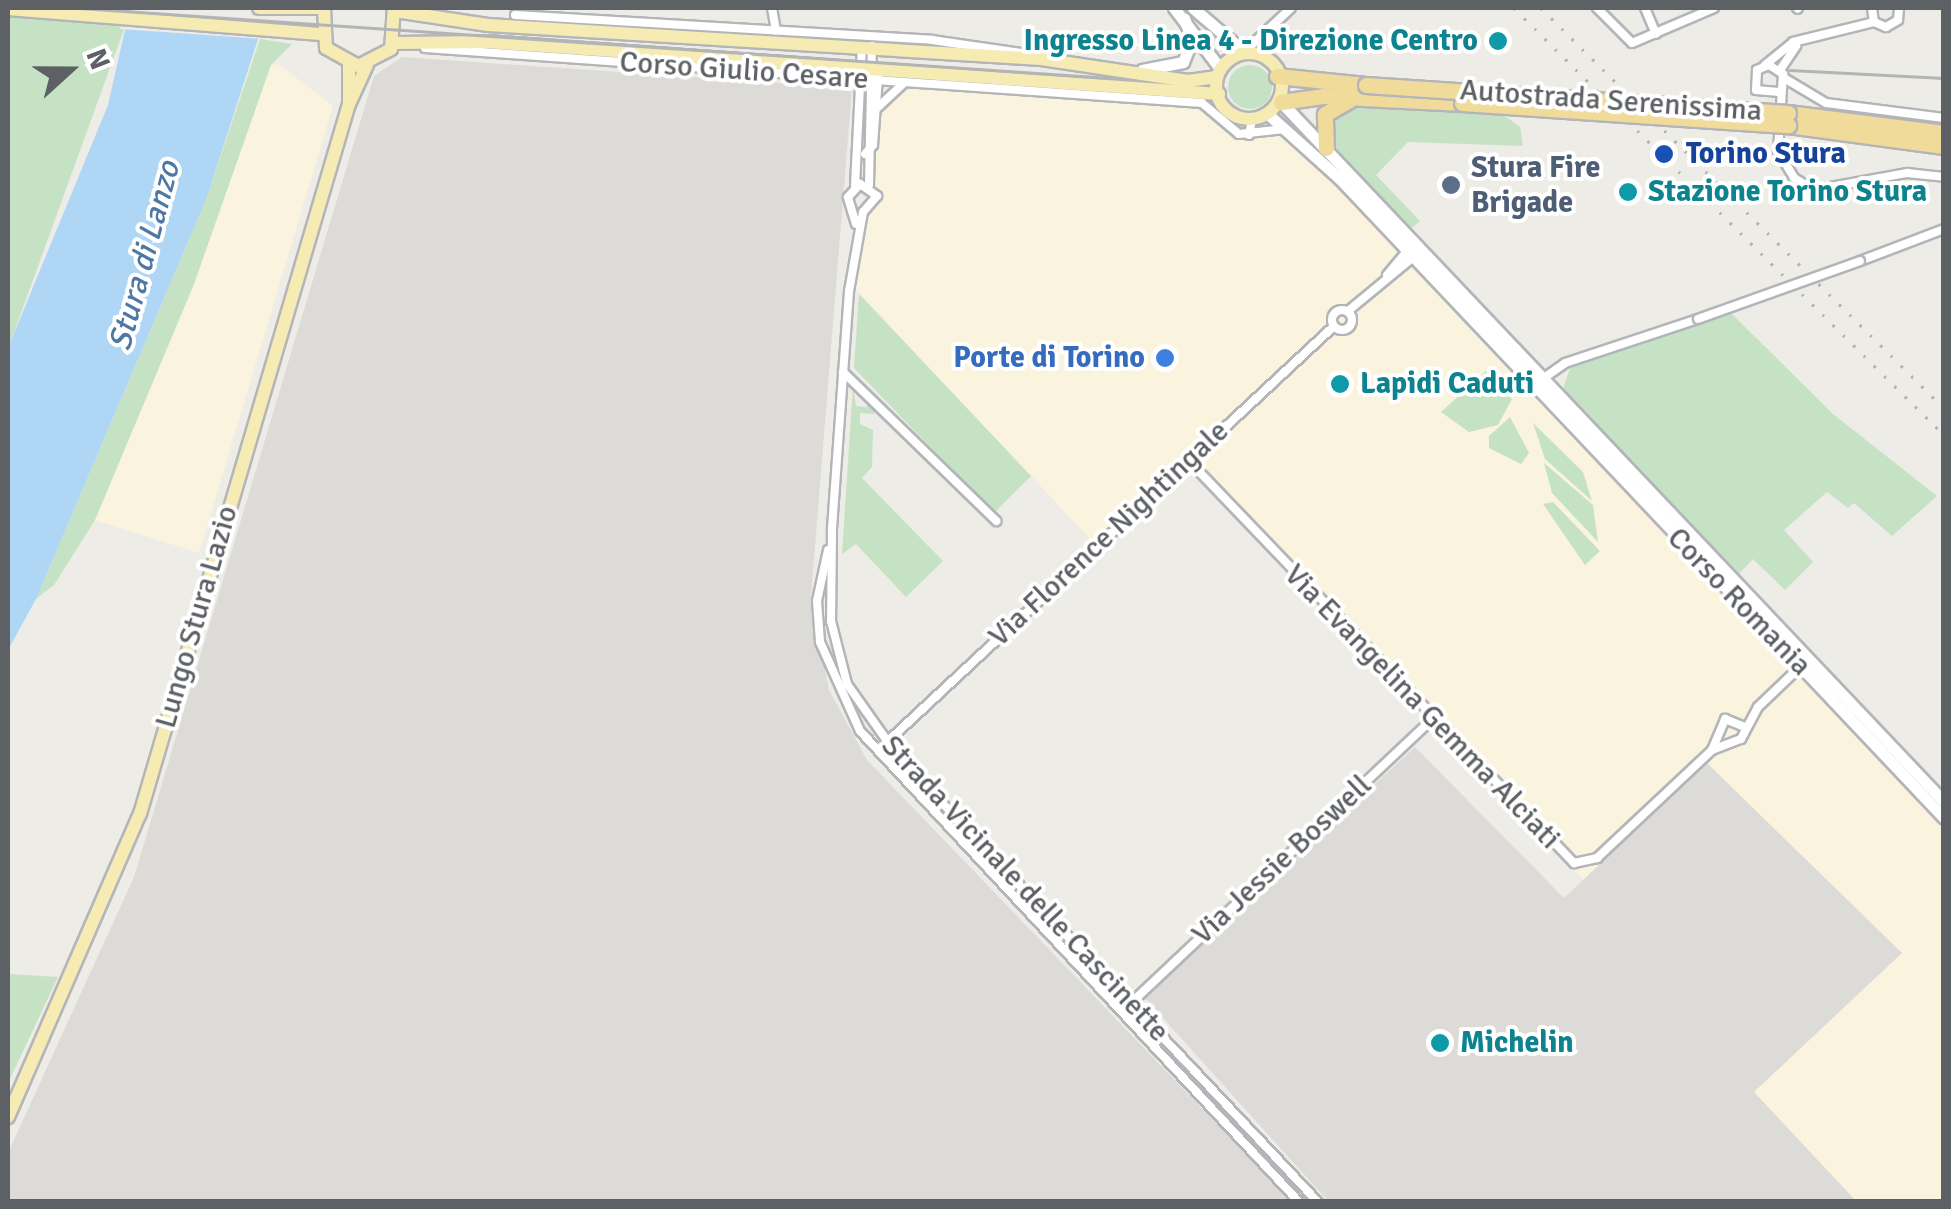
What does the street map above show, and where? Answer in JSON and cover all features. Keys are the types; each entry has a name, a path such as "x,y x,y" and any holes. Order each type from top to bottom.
{"highway":[{"name":"Autostrada Serenissima","path":"1277,76 1363,93 1784,118 1944,133"},
{"name":"Autostrada Serenissima","path":"1281,102 1363,93"},
{"path":"1326,148 1324,114 1363,93"},
{"name":"Autostrada Serenissima","path":"1784,118 1944,146"}],"main road":[{"path":"259,8 322,8 320,34 330,54 349,64 367,64 392,46 394,9"},
{"path":"1174,8 1218,72 1219,94 1252,120 1270,116 1281,102 1277,76 1193,8"},
{"path":"8,9 320,34"},
{"name":"Corso Giulio Cesare","path":"394,9 867,42 1132,70 1188,82 1218,72"},
{"path":"1132,70 1182,62 1192,40 1184,18"},
{"name":"Corso Giulio Cesare","path":"392,46 487,42 869,75 1098,91 1219,94"},
{"path":"1218,72 1244,52"},
{"name":"Lungo Stura Lazio","path":"349,64 349,104"},
{"name":"Lungo Stura Lazio","path":"8,1117 125,857 349,104 367,64"},
{"name":"Corso Romania","path":"1281,102 1326,148 1413,252"},
{"name":"Corso Romania","path":"1270,116 1413,252 1805,663 1944,802"},
{"name":"Corso Romania","path":"1805,663 1944,818"}],"street":[{"path":"607,21 608,8"},
{"path":"632,8 632,22"},
{"path":"772,8 776,32"},
{"path":"1244,52 1291,8"},
{"path":"1597,8 1632,43 1714,8"},
{"path":"1644,8 1656,34"},
{"path":"1784,118 1753,82 1764,66 1804,40 1872,14 1891,26 1898,8"},
{"name":"Corso Giulio Cesare","path":"515,16 632,22 682,31 776,32 867,42"},
{"path":"1804,40 1782,74 1782,162 1814,190 1907,173 1944,177"},
{"path":"867,42 869,75 865,154 869,185 876,201 858,210 848,196 855,186 869,75"},
{"path":"1764,66 1782,74 1795,88 1826,103 1944,118"},
{"path":"865,154 876,108 869,75"},
{"name":"Corso Giulio Cesare","path":"869,75 904,83 1098,91 1205,104 1227,127 1249,136"},
{"path":"876,108 904,83"},
{"path":"1768,96 1795,88"},
{"path":"1252,120 1249,136 1286,129"},
{"path":"855,186 869,185"},
{"name":"Strada Vicinale delle Cascinette","path":"858,210 832,530 833,640 855,701 886,742 1318,1202"},
{"path":"1538,384 1565,363 1860,261 1941,228"},
{"path":"1348,311 1350,327 1334,326 1334,314 1348,311 1413,252"},
{"name":"Via Florence Nightingale","path":"886,742 1334,326"},
{"path":"843,372 996,520"},
{"name":"Via Evangelina Gemma Alciati","path":"1189,461 1564,857 1580,864 1598,858 1712,750 1730,742"},
{"name":"Strada Vicinale delle Cascinette","path":"832,530 818,622 836,690 888,764 1300,1202"},
{"path":"1721,732 1730,742 1758,707 1805,663"},
{"path":"1745,727 1736,717 1758,707"},
{"name":"Via Evangelina Gemma Alciati","path":"1712,750 1721,732 1736,717"},
{"name":"Via Jessie Boswell","path":"1131,1003 1433,718"},
{"path":"1068,956 1078,946"}],"shaded area":[{"path":"402,57 852,88 811,596 829,690 867,760 1291,1201 8,1202 8,1153 134,877 374,76"},
{"path":"278,64 333,106 199,553 95,520 194,284 271,65"},
{"path":"904,83 1202,103 1233,131 1286,129 1406,252 1394,264 1412,259 1943,818 1943,1201 1856,1201 1754,1092 1707,764 1584,880 1189,461 1095,544 850,283 857,229 876,201 876,109"},
{"name":"Michelin","path":"1415,747 1564,898 1707,763 1902,953 1754,1092 1856,1201 1328,1201 1144,997"}],"green space":[{"path":"8,17 127,21 8,349"},
{"path":"260,39 292,44 271,65 194,284 95,520 54,585 36,599 207,197"},
{"path":"1250,65 1265,72 1272,87 1265,102 1250,109 1235,102 1228,87 1235,72"},
{"path":"1349,104 1505,116 1520,127 1523,146 1408,142 1376,175 1420,221 1408,231 1331,142 1331,115"},
{"path":"859,294 1031,476 994,513 854,368"},
{"path":"1729,311 1833,414 1937,496 1892,536 1854,503 1848,508 1827,492 1784,530 1813,562 1785,590 1753,559 1735,578 1562,392 1570,368"},
{"path":"1486,371 1512,399 1498,425 1469,432 1441,412"},
{"path":"853,386 856,406 867,407 868,398 875,405 874,414 860,413 860,424 873,430 872,467 862,478 943,561 906,597 856,544 842,554"},
{"path":"1510,417 1529,453 1521,464 1489,448 1489,436"},
{"path":"1533,423 1583,472 1592,501 1545,459"},
{"path":"1544,463 1593,505 1598,542 1552,493"},
{"path":"1553,502 1600,551 1585,565 1543,504"},
{"path":"8,974 58,977 8,1083"}],"water":[{"name":"Stura di Lanzo","path":"268,8 207,197 36,599 8,650 8,348 108,105 127,21"}],"pier":[{"path":"126,8 273,8 265,39 120,29"}],"tram line":[{"path":"80,8 1110,78"},
{"path":"1790,70 1944,78"}],"railway":[{"path":"1514,8 1944,435"},
{"path":"1541,8 1944,408"}],"place":[{"name":"Ingresso Linea 4 - Direzione Centro","path":"1498,41"},
{"name":"Torino Stura","path":"1664,154"},
{"name":"Stura Fire Brigade","path":"1451,185"},
{"name":"Stazione Torino Stura","path":"1628,192"},
{"name":"Porte di Torino","path":"1165,358"},
{"name":"Lapidi Caduti","path":"1340,384"},
{"name":"Michelin","path":"1440,1043"}]}
